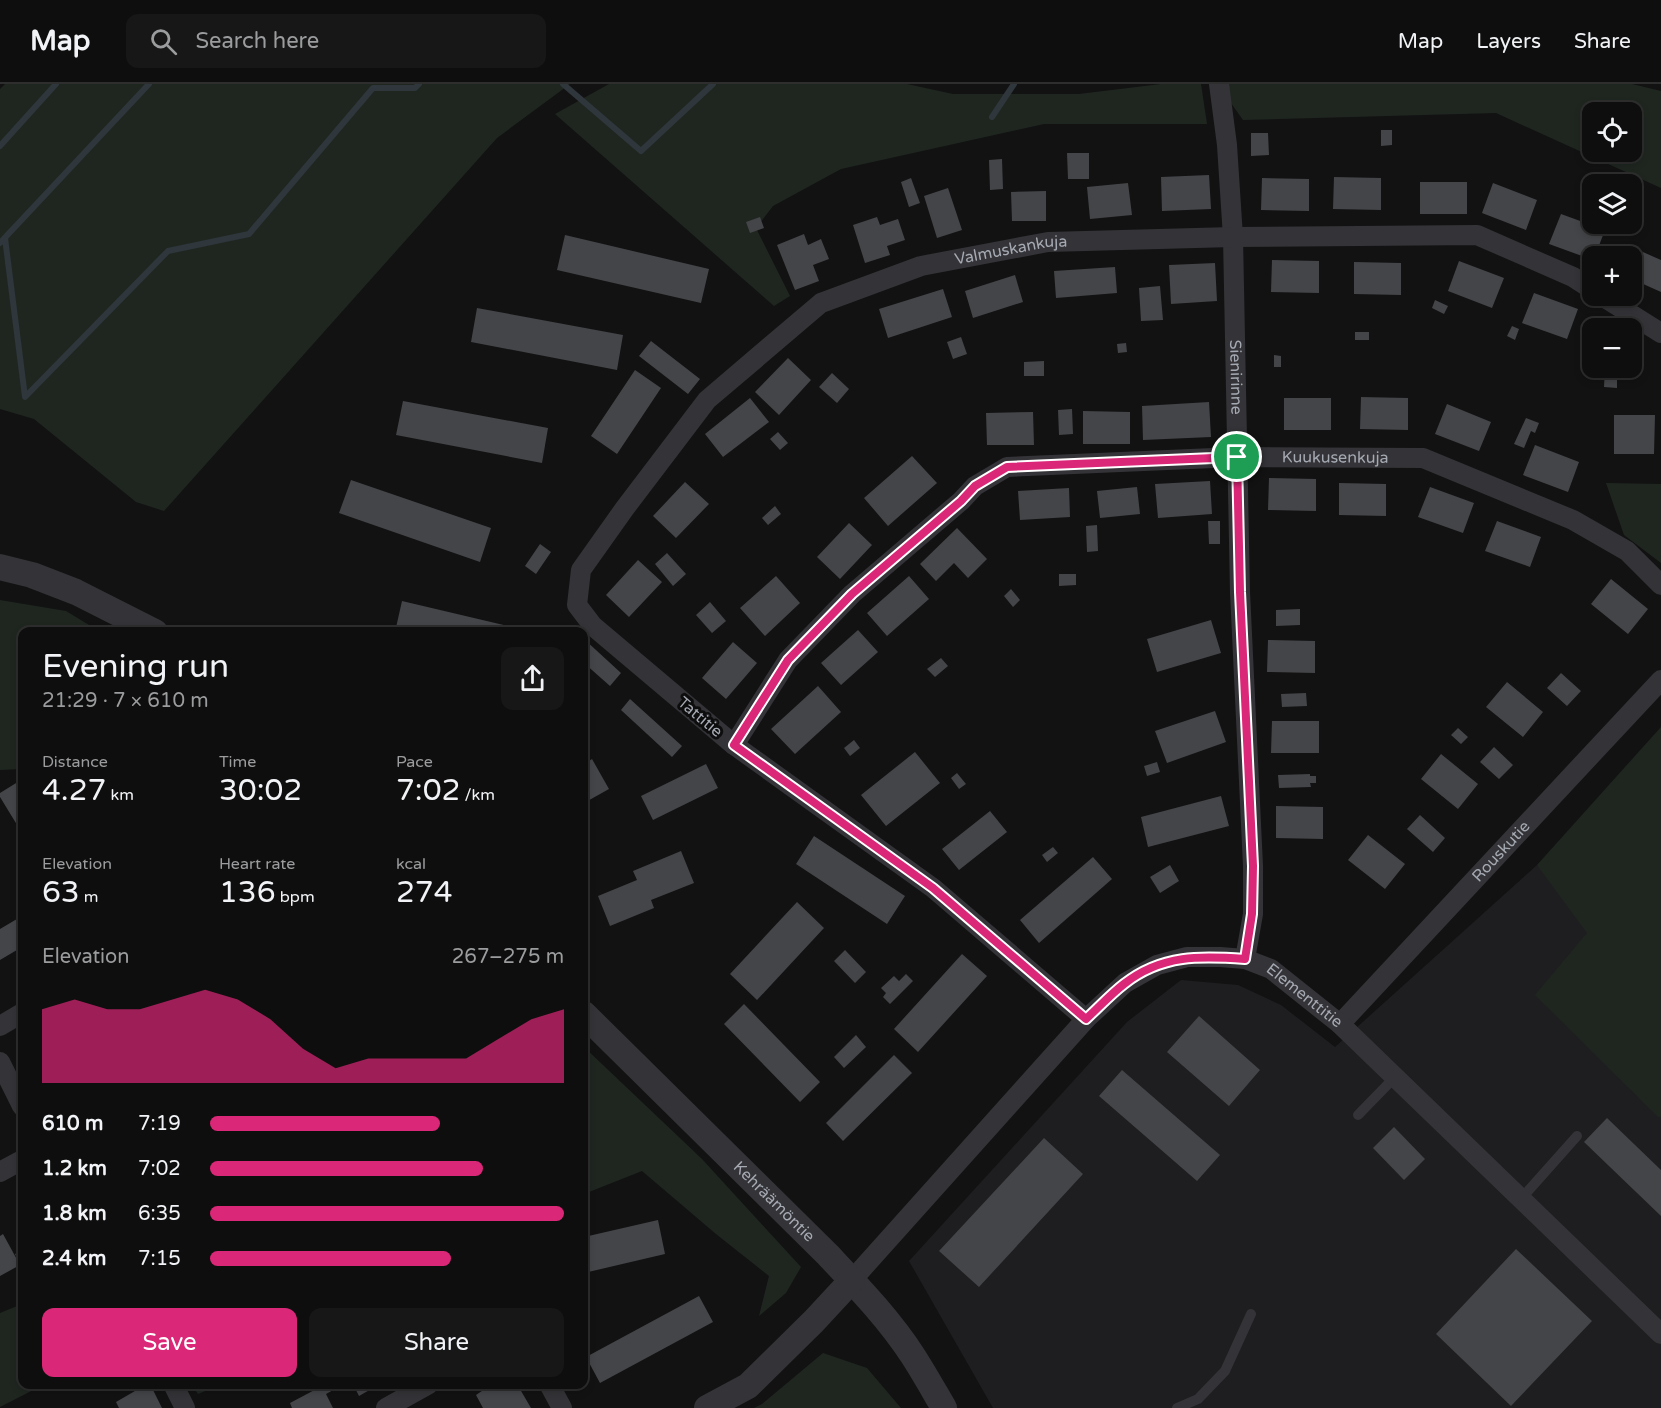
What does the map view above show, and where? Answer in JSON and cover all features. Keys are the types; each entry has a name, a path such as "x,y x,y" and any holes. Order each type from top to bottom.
{"street":[{"name":"Sienirinne","path":"1219,84 1227,145 1233,237 1240,592 1253,866 1252,914 1245,959"},
{"name":"Valmuskankuja","path":"577,605 581,570 706,400 821,303 921,266 1047,242 1233,237 1477,235 1582,283"},
{"path":"1618,306 1661,333"},
{"name":"Kuukusenkuja","path":"734,745 788,660 852,594 961,501 975,486 1007,467 1237,457 1423,458 1573,520 1627,551 1661,585"},
{"path":"0,567 32,575 76,592 145,627"},
{"name":"Tattitie","path":"577,605 593,626 734,745 933,888 1086,1019"},
{"name":"Rouskutie","path":"1340,1024 1661,680"},
{"name":"Elementtitie","path":"852,1280 1086,1019 1125,983 1157,965 1187,957 1220,957 1245,959 1271,969 1340,1024 1661,1334"},
{"path":"0,1026 18,1016"},
{"name":"Kehräämöntie","path":"588,1018 852,1280 912,1355 944,1408"},
{"path":"0,1062 18,1098"},
{"path":"0,1172 18,1162"},
{"path":"707,1408 748,1386 852,1280"},
{"path":"176,1389 185,1408"},
{"path":"386,1408 420,1389"},
{"path":"552,1389 562,1408"}],"lane":[{"path":"1358,1115 1395,1077"},
{"path":"1521,1198 1577,1136"},
{"path":"1177,1408 1198,1399 1225,1371 1251,1314"}],"shaded area":[{"path":"5,84 570,84 497,138 164,511 136,502 34,419 0,409 0,89"},
{"path":"609,84 907,84 953,94 1079,94 1161,84 1201,84 1207,124 1044,124 841,169 773,206 756,228 790,296 774,306 555,114"},
{"path":"1223,84 1632,84 1661,91 1661,188 1642,179 1642,174 1630,174 1604,162 1642,162 1642,102 1582,102 1582,152 1496,113 1243,120 1226,96"},
{"path":"1606,483 1661,484 1661,563 1624,535"},
{"path":"0,600 66,611 92,627 18,627 18,769 0,770"},
{"path":"1661,727 1661,1117 1658,1117 1535,995 1587,933 1537,865"},
{"path":"1537,865 1634,944 1661,915 1661,1408 993,1408 909,1261 1127,1022 1181,980 1238,985 1281,1005 1335,1047"},
{"path":"588,1051 702,1159 801,1267 786,1293 759,1316 769,1276 642,1171 588,1192"},
{"path":"18,1306 18,1389 35,1389 0,1407 0,1313"},
{"path":"823,1353 867,1368 901,1408 754,1408 762,1404"},
{"path":"195,1389 210,1389 198,1394"}],"building":[{"path":"1381,130 1392,130 1392,145 1381,146"},
{"path":"1251,133 1268,133 1269,155 1251,156"},
{"path":"1067,153 1089,153 1089,179 1068,179"},
{"path":"1002,159 1003,189 990,190 989,160"},
{"path":"1209,175 1211,209 1162,211 1161,177"},
{"path":"1334,177 1381,178 1381,210 1333,209"},
{"path":"911,178 920,203 909,207 901,182"},
{"path":"1262,178 1309,179 1309,211 1261,210"},
{"path":"1420,182 1467,182 1467,214 1420,214"},
{"path":"1128,183 1132,215 1090,219 1087,187"},
{"path":"1493,183 1537,200 1526,230 1482,213"},
{"path":"948,188 962,230 937,238 924,196"},
{"path":"1046,191 1046,221 1012,221 1011,192"},
{"path":"1561,214 1582,222 1582,234 1603,234 1599,246 1582,246 1582,256 1549,244"},
{"path":"760,217 764,228 750,233 746,222"},
{"path":"877,217 880,225 898,219 905,240 887,246 890,255 865,263 853,225"},
{"path":"804,234 808,245 821,239 829,259 813,265 819,281 795,290 777,245"},
{"path":"565,235 709,269 701,303 557,270"},
{"path":"1642,252 1661,260 1661,292 1642,283"},
{"path":"1272,260 1319,261 1319,293 1271,292"},
{"path":"1459,261 1504,278 1492,308 1448,291"},
{"path":"1354,262 1401,263 1401,295 1354,294"},
{"path":"1215,263 1217,301 1171,304 1169,265"},
{"path":"1115,267 1117,293 1056,298 1054,271"},
{"path":"1015,275 1023,302 973,318 965,291"},
{"path":"1160,286 1163,320 1141,321 1139,288"},
{"path":"943,289 952,317 888,338 879,309"},
{"path":"1534,293 1578,309 1567,339 1522,323"},
{"path":"1435,300 1448,306 1444,314 1432,308"},
{"path":"477,308 623,335 617,370 471,342"},
{"path":"1512,326 1519,329 1515,340 1507,336"},
{"path":"1355,332 1369,332 1369,340 1355,340"},
{"path":"961,337 967,354 953,359 947,342"},
{"path":"651,341 700,379 688,394 639,356"},
{"path":"1126,343 1127,352 1118,353 1117,344"},
{"path":"1274,355 1281,356 1281,367 1274,367"},
{"path":"788,358 811,380 779,415 755,392"},
{"path":"1044,361 1044,376 1024,376 1024,362"},
{"path":"635,370 661,388 617,454 591,436"},
{"path":"832,373 849,389 837,403 819,387"},
{"path":"1604,378 1617,378 1617,388 1604,387"},
{"path":"1361,397 1408,398 1408,430 1360,429"},
{"path":"750,398 769,422 723,457 705,434"},
{"path":"1284,398 1331,398 1331,430 1284,430"},
{"path":"403,401 548,428 542,463 396,435"},
{"path":"1209,402 1211,437 1143,440 1142,406"},
{"path":"1447,404 1491,422 1479,451 1435,434"},
{"path":"1072,409 1073,434 1059,435 1058,410"},
{"path":"1083,411 1130,412 1130,444 1083,444"},
{"path":"1033,412 1034,445 987,445 986,413"},
{"path":"1614,415 1655,415 1654,454 1614,454"},
{"path":"1526,418 1539,423 1535,433 1531,431 1524,448 1514,444"},
{"path":"778,432 788,443 780,450 770,439"},
{"path":"1535,445 1579,462 1568,492 1523,475"},
{"path":"912,456 937,483 888,526 864,498"},
{"path":"1269,478 1316,479 1316,511 1268,510"},
{"path":"351,480 491,528 480,562 339,513"},
{"path":"1210,481 1212,514 1158,518 1155,484"},
{"path":"685,482 709,504 676,538 653,516"},
{"path":"1339,483 1386,484 1386,516 1339,515"},
{"path":"1137,487 1140,514 1100,518 1097,491"},
{"path":"1430,487 1474,503 1463,533 1418,517"},
{"path":"1069,488 1070,517 1020,520 1018,491"},
{"path":"775,506 781,514 768,525 762,518"},
{"path":"1208,521 1220,521 1220,544 1209,544"},
{"path":"1497,521 1541,537 1530,567 1485,551"},
{"path":"849,523 872,545 840,579 817,557"},
{"path":"1097,525 1098,551 1087,552 1086,526"},
{"path":"957,528 987,559 968,578 954,563 936,581 920,564"},
{"path":"540,544 551,552 536,574 525,566"},
{"path":"667,553 686,574 673,586 655,564"},
{"path":"638,560 662,582 629,617 606,595"},
{"path":"1059,574 1076,574 1076,585 1059,586"},
{"path":"776,576 800,603 765,636 740,608"},
{"path":"909,576 929,599 887,636 867,613"},
{"path":"1611,579 1648,609 1628,634 1591,604"},
{"path":"1011,589 1020,600 1013,607 1004,596"},
{"path":"402,601 512,627 396,627"},
{"path":"710,602 726,621 712,633 696,615"},
{"path":"1300,609 1300,625 1276,626 1276,610"},
{"path":"1211,620 1221,653 1157,672 1147,639"},
{"path":"858,630 878,652 841,685 821,663"},
{"path":"1268,640 1315,641 1315,673 1267,672"},
{"path":"733,642 757,663 726,699 702,678"},
{"path":"588,643 621,673 610,686 588,667"},
{"path":"941,658 948,666 935,677 927,669"},
{"path":"1561,673 1581,691 1567,706 1547,688"},
{"path":"1507,682 1543,712 1523,737 1486,707"},
{"path":"818,686 841,712 795,754 771,729"},
{"path":"1306,693 1307,706 1282,707 1281,694"},
{"path":"630,699 682,746 672,757 621,710"},
{"path":"1215,711 1226,742 1167,763 1155,731"},
{"path":"1272,721 1319,721 1319,753 1271,753"},
{"path":"1458,728 1468,737 1461,744 1451,735"},
{"path":"854,740 860,748 850,756 844,748"},
{"path":"1494,747 1513,765 1499,779 1480,762"},
{"path":"915,752 940,783 886,826 861,795"},
{"path":"1441,754 1478,784 1458,809 1421,779"},
{"path":"592,759 609,789 588,801 588,762"},
{"path":"1157,762 1160,772 1147,776 1144,766"},
{"path":"706,764 718,788 653,820 641,796"},
{"path":"957,773 966,784 959,789 951,778"},
{"path":"1310,774 1310,776 1316,776 1316,783 1310,783 1311,787 1279,788 1278,775"},
{"path":"18,782 18,826 0,797 0,793"},
{"path":"1221,796 1229,826 1148,847 1141,817"},
{"path":"1276,806 1323,807 1323,839 1276,838"},
{"path":"990,811 1007,832 959,870 942,849"},
{"path":"1420,815 1445,838 1433,852 1407,829"},
{"path":"1368,835 1405,864 1385,889 1348,860"},
{"path":"814,836 905,896 887,924 796,864"},
{"path":"1053,847 1058,853 1047,862 1042,855"},
{"path":"681,851 694,883 651,900 654,908 610,926 598,896 637,880 633,871"},
{"path":"1093,857 1112,879 1039,943 1020,920"},
{"path":"1170,865 1179,881 1160,893 1150,877"},
{"path":"797,902 824,928 757,1000 730,974"},
{"path":"18,918 18,949 0,960 0,929"},
{"path":"845,950 866,972 855,983 834,961"},
{"path":"962,954 987,976 918,1052 894,1029"},
{"path":"906,974 913,981 890,1004 883,997 886,993 881,988 894,976 899,981"},
{"path":"744,1004 820,1082 800,1102 724,1024"},
{"path":"1199,1016 1260,1070 1229,1106 1167,1052"},
{"path":"856,1035 866,1047 844,1068 834,1057"},
{"path":"894,1055 912,1073 843,1141 826,1123"},
{"path":"1122,1070 1220,1155 1197,1181 1099,1096"},
{"path":"1607,1118 1661,1170 1661,1216 1584,1142"},
{"path":"1394,1127 1425,1159 1404,1180 1373,1148"},
{"path":"1044,1138 1083,1174 979,1287 939,1251"},
{"path":"658,1220 665,1254 588,1272 588,1236"},
{"path":"3,1234 18,1261 18,1266 0,1276 0,1236"},
{"path":"1516,1249 1592,1321 1511,1406 1436,1334"},
{"path":"699,1296 713,1322 600,1383 588,1361 588,1356"},
{"path":"138,1389 152,1389 162,1408 119,1408 116,1402"},
{"path":"316,1389 335,1389 326,1394 333,1408 292,1408 290,1403"},
{"path":"356,1389 371,1389 359,1396"},
{"path":"485,1389 520,1389 531,1408 483,1408 476,1395"}],"waterway":[{"path":"0,146 56,84"},
{"path":"0,243 149,84"},
{"path":"5,238 25,397 168,251 249,234 373,88 415,88 419,84"},
{"path":"563,84 641,151 713,84"},
{"path":"992,117 1014,84"}],"route":[{"path":"1237,457 1240,592 1253,866 1252,914 1245,959 1187,957 1157,965 1125,983 1086,1019 933,888 734,745 788,660 852,594 961,501 975,486 1007,467 1237,457"}]}
